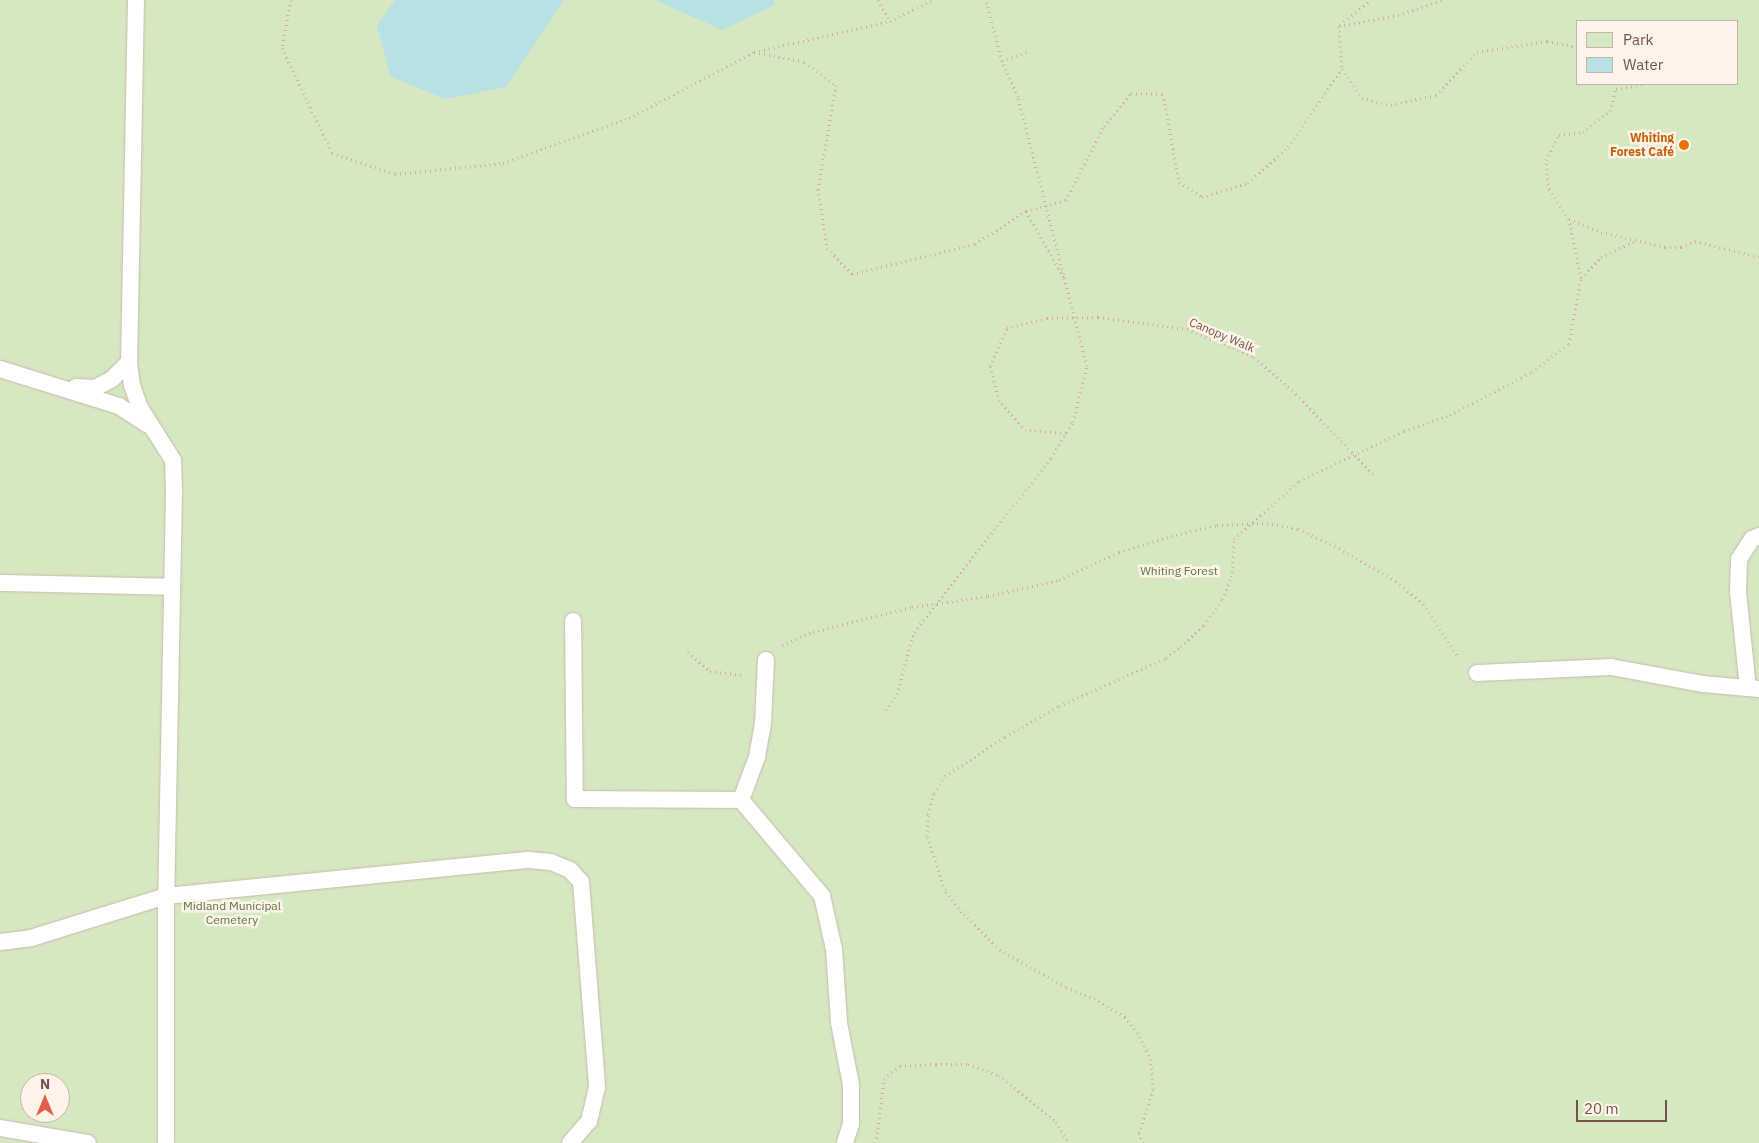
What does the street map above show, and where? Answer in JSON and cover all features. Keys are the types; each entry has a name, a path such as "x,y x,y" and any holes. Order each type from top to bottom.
{"lane":[{"path":"136,0 129,362 134,393 173,460 166,896 166,1143"},
{"path":"64,387 95,388 112,380 129,362"},
{"path":"0,369 64,387 119,406 153,428"},
{"path":"1477,672 1611,668 1702,684 1753,689 1738,591 1739,559 1752,540 1759,536"},
{"path":"0,583 172,587"},
{"path":"573,621 575,799 741,800 822,896 834,949 839,1023 851,1085 851,1124 845,1143"},
{"path":"741,800 757,757 763,723 766,660"},
{"path":"0,942 31,938 166,896 528,860 551,862 570,870 581,882 597,1088 589,1121 580,1135 570,1143"},
{"path":"0,1128 88,1143"}],"path":[{"path":"291,0 282,48 332,153 395,174 504,163 629,118 754,52 890,21 933,0"},
{"path":"878,0 890,21"},
{"path":"886,710 898,694 914,632 1051,458 1073,422 1087,366 1018,97 1002,61 986,0"},
{"path":"1339,26 1371,0"},
{"path":"1339,26 1398,15 1443,0"},
{"path":"1339,26 1342,69 1362,98 1391,105 1436,95 1478,52 1547,41 1576,47"},
{"path":"1002,61 1029,51"},
{"path":"754,52 805,62 836,85 818,190 827,248 852,274 975,244 1026,211 1066,200 1104,126 1131,93 1163,94 1179,182 1202,197 1248,183 1288,147 1342,69"},
{"path":"1144,1143 1139,1133 1153,1089 1151,1060 1138,1033 1125,1017 1094,999 1066,988 1000,950 962,912 946,890 933,862 927,836 928,814 934,793 945,776 967,759 1059,706 1158,662 1181,647 1204,625 1222,599 1232,576 1234,540 1250,523 1298,481 1404,431 1450,414 1555,357 1569,344 1581,278 1569,219 1549,190 1546,160 1559,135 1583,132 1610,111 1616,90 1638,85"},
{"path":"1026,211 1066,282"},
{"path":"1569,219 1601,232 1664,247 1681,247 1695,241 1759,257"},
{"path":"1581,278 1601,257 1637,240"},
{"name":"Canopy Walk","path":"1066,433 1026,430 999,401 990,366 1007,328 1047,318 1098,317 1188,329 1254,357 1296,394 1374,476"},
{"path":"688,652 710,671 735,676 754,674 781,645 813,632 912,606 988,596 1059,580 1119,552 1171,536 1217,525 1267,523 1298,529 1339,548 1396,581 1422,604 1444,631 1455,654 1477,672"},
{"path":"876,1143 884,1079 900,1066 968,1064 999,1075 1056,1122 1069,1143"}],"green space":[{"name":"Whiting Forest","path":"0,0 1759,0 1759,1143 0,1143"}],"water":[{"path":"395,0 564,0 506,87 445,99 390,76 377,26"},
{"path":"655,0 773,0 776,4 722,30"}],"place":[{"name":"Whiting Forest Café","path":"1684,145"}],"park label":[{"name":"Midland Municipal Cemetery","path":"232,913"}]}
